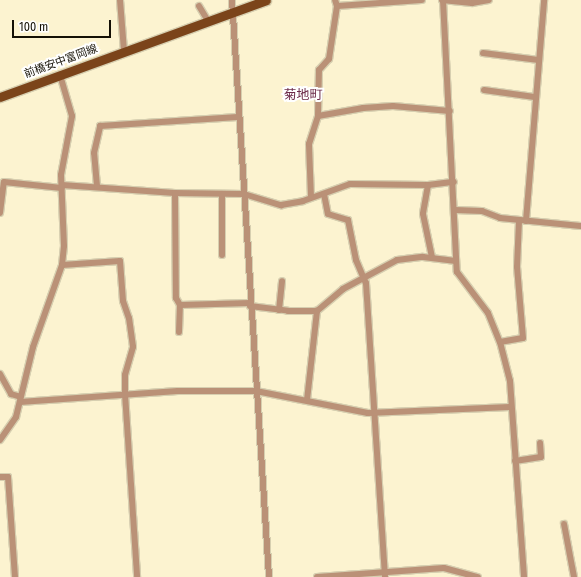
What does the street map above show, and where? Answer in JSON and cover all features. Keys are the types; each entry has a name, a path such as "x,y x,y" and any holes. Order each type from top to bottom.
{"main road":[{"name":"前橋安中富岡線","path":"0,97 266,0"}],"street":[{"path":"120,0 124,51"},
{"path":"232,0 250,305 269,577"},
{"path":"311,197 308,153 318,116 319,70 329,59 336,3 422,0"},
{"path":"489,0 472,2 442,0 454,182 456,261 457,272 488,313 500,342 510,381 510,406 524,577"},
{"path":"526,221 544,0"},
{"path":"199,6 208,21"},
{"path":"483,53 539,60"},
{"path":"0,440 13,424 33,348 62,265 64,246 61,175 72,116 60,75"},
{"path":"484,90 535,97"},
{"path":"318,116 363,108 393,106 450,111"},
{"path":"97,186 94,153 100,126 238,117"},
{"path":"0,213 4,182 62,187 97,186 175,193 244,194 281,205 303,201 350,184 428,185 454,182"},
{"path":"428,185 423,214 432,257"},
{"path":"175,193 176,298 180,305 179,332"},
{"path":"222,194 222,255"},
{"path":"324,194 328,214 348,220 354,254 366,282 385,575"},
{"path":"455,210 482,211 500,218 519,221 581,226"},
{"path":"500,342 523,338 517,267 519,221"},
{"path":"307,400 317,311 328,299 364,277 397,260 432,257 456,261"},
{"path":"62,265 120,261 123,301 129,318 133,347 125,375 125,394 137,577"},
{"path":"279,310 282,281"},
{"path":"180,305 250,305 279,310 317,311"},
{"path":"0,374 11,394 20,400 125,394 256,391 375,413 510,406"},
{"path":"515,461 541,458 540,443"},
{"path":"0,477 8,477 15,577"},
{"path":"564,524 574,577"},
{"path":"317,577 385,575 444,568 478,577"}],"district":[{"name":"菊地町","path":"303,95"}]}
